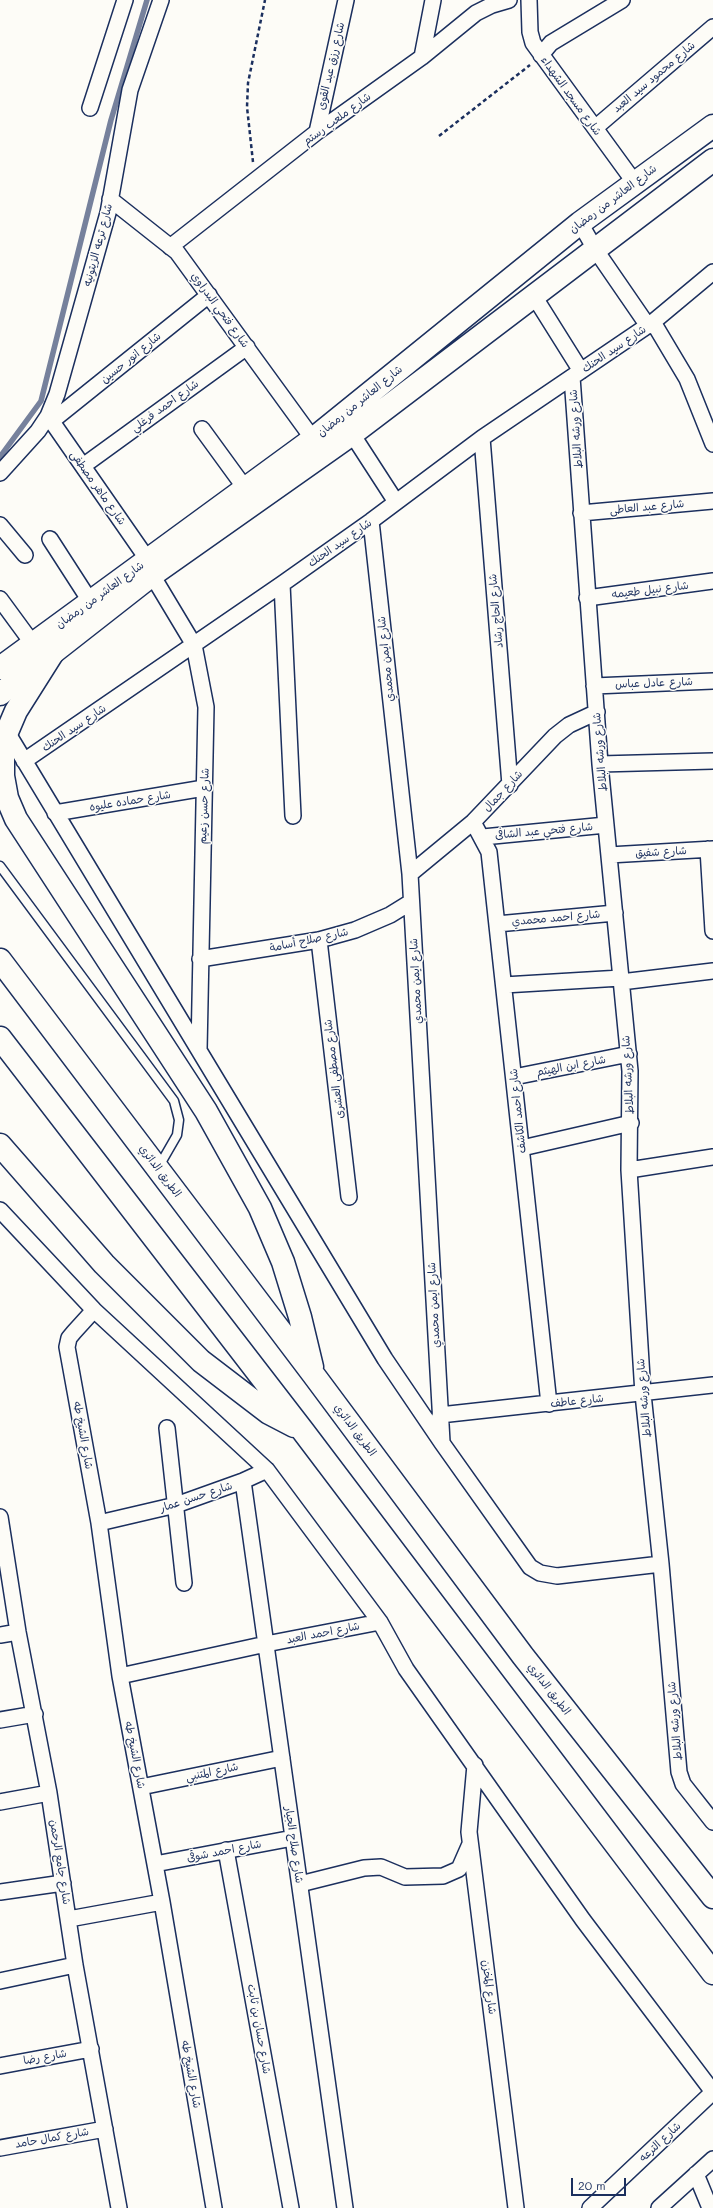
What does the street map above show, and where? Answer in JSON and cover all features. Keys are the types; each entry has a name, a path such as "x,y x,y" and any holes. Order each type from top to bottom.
{"main road":[{"name":"شارع العاشر من رمضان","path":"0,694 52,654 150,567 245,488 312,439 580,223 713,126"},
{"name":"شارع العاشر من رمضان","path":"0,668 90,601 150,567 352,434 713,160"},
{"path":"52,654 16,711 7,732 3,754 3,776 8,798 16,819 206,1111 260,1208 289,1282 300,1317 313,1374"},
{"name":"الطريق الدائري","path":"0,960 313,1374 523,1656 713,1896"},
{"path":"0,1038 303,1431 713,1973"},
{"path":"0,1145 104,1264 201,1361 270,1413 303,1431"}],"street":[{"path":"90,108 125,0"},
{"name":"شارع ترعه الزيتونيه","path":"0,473 50,419 110,199 130,90 160,0"},
{"name":"شارع رزق عبد القوى","path":"317,132 346,0"},
{"path":"422,57 433,0"},
{"name":"شارع ملعب رستم","path":"170,246 317,132 422,57 476,13 492,4 509,0"},
{"name":"شارع مسجد الشهداء","path":"529,0 530,32 533,43 635,183"},
{"path":"541,55 551,43 622,0"},
{"name":"شارع محمود سيد العبد","path":"595,128 713,27"},
{"name":"شارع فتحي البدراوي","path":"110,199 177,252 312,439"},
{"path":"580,223 595,249 651,324 687,379 713,444"},
{"name":"شارع سيد الحنك","path":"24,761 282,584 371,521 482,438 651,324 713,272"},
{"name":"شارع انور حسين","path":"50,419 209,295"},
{"path":"534,296 577,374"},
{"name":"شارع احمد فرغلي","path":"83,466 247,347"},
{"name":"شارع ورشه البلاط","path":"577,374 582,513 587,598 600,764 628,1054 631,1124 629,1170 643,1394 661,1564 679,1772 683,1784 697,1803"},
{"name":"شارع ماهر مصطفى","path":"50,419 150,567"},
{"path":"202,429 245,488"},
{"path":"352,434 396,502"},
{"name":"شارع الحاج رشاد","path":"482,438 510,784"},
{"name":"شارع عبد العاطى","path":"582,513 713,501"},
{"name":"شارع ايمن محمدي","path":"371,521 410,874 442,1443"},
{"path":"0,524 25,555"},
{"path":"50,540 90,601"},
{"name":"شارع حسن زعيم","path":"150,567 194,645 206,707 199,1050"},
{"name":"شارع نبيل طعيمه","path":"587,598 713,582"},
{"path":"282,584 293,816"},
{"path":"0,599 32,644"},
{"name":"شارع عادل عباس","path":"594,686 713,681"},
{"name":"شارع جمال","path":"410,874 473,822 555,736 569,725 597,712"},
{"path":"7,732 386,1359 442,1443 530,1567 540,1573 568,1576 661,1564"},
{"path":"600,764 713,761"},
{"name":"شارع حماده عليوه","path":"55,813 204,788"},
{"name":"شارع احمد الكاشف","path":"473,822 489,852 549,1404"},
{"name":"شارع فتحي عبد الشافى","path":"482,837 606,825"},
{"path":"711,849 713,930"},
{"name":"شارع شفيق","path":"609,855 711,849"},
{"name":"شارع صلاح أسامة","path":"200,959 319,940 355,930 390,915 411,902"},
{"name":"شارع احمد محمدي","path":"497,924 615,913"},
{"name":"شارع مصطفى العشرى","path":"319,940 349,1197"},
{"path":"504,985 621,980 713,971"},
{"name":"شارع ابن الهيثم","path":"514,1077 628,1054"},
{"path":"522,1148 631,1124"},
{"path":"629,1170 713,1157"},
{"path":"0,1210 5,1227 267,1470 380,1622 406,1669 583,1920 713,2092"},
{"name":"شارع الشيخ طه","path":"94,1310 69,1338 67,1346 99,1523 120,1676 162,1902 214,2208"},
{"name":"شارع عاطف","path":"440,1415 643,1394 713,1385"},
{"path":"167,1428 184,1583"},
{"name":"شارع حسن عمار","path":"99,1523 176,1505 243,1482 267,1470"},
{"name":"شارع صلاح الجيار","path":"243,1482 345,2208"},
{"name":"شارع جامع الرحمن","path":"0,1517 3,1550 49,1793 75,1965 105,2129 116,2208"},
{"name":"شارع احمد العبد","path":"120,1676 266,1644 380,1622"},
{"path":"0,1635 18,1632"},
{"path":"0,1720 35,1714"},
{"name":"شارع المتنبي","path":"141,1787 282,1758"},
{"name":"شارع المخزن","path":"475,1765 469,1822 516,2208"},
{"path":"0,1802 49,1793"},
{"path":"713,1800 697,1803 713,1822"},
{"name":"شارع احمد شوقى","path":"155,1864 293,1838"},
{"path":"300,1884 364,1868 381,1867 405,1877 443,1876 460,1869 471,1842"},
{"name":"شارع حسان بن ثابت","path":"226,1850 291,2208"},
{"path":"0,1892 63,1883"},
{"path":"69,1919 162,1902"},
{"path":"0,1982 75,1965"},
{"name":"شارع رضا","path":"0,2066 91,2049"},
{"name":"شارع الترعه","path":"590,2208 713,2092"},
{"name":"شارع كمال حامد","path":"0,2148 105,2129"},
{"path":"659,2208 713,2159"},
{"path":"696,2174 710,2208"}],"lane":[{"path":"0,866 174,1101 179,1120 177,1135 158,1168"}],"path":[{"path":"256,180 247,107 248,82 265,0"},
{"path":"439,136 541,55"}],"waterway":[{"path":"0,457 41,401 111,120 147,0"}]}
